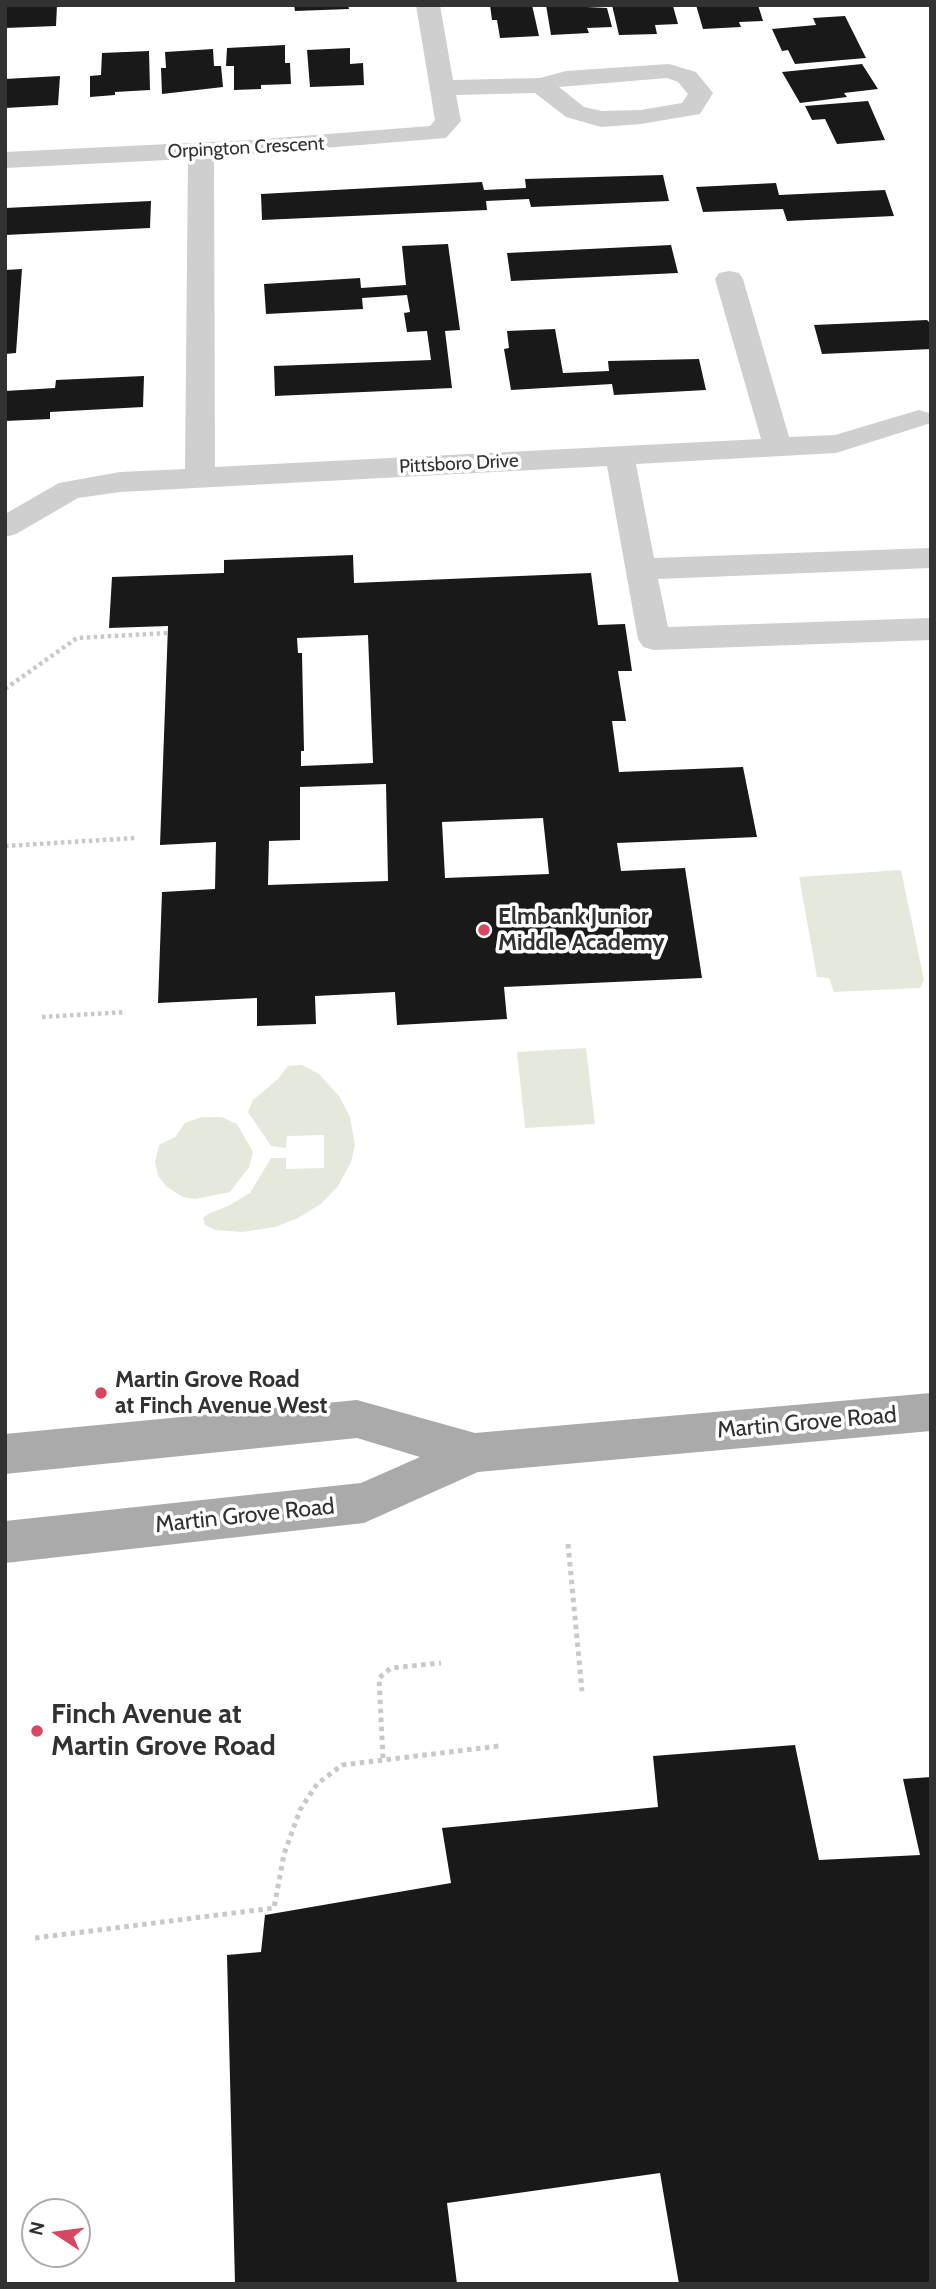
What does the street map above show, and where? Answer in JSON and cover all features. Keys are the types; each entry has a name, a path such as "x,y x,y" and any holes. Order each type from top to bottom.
{"main road":[{"name":"Martin Grove Road","path":"5,1542 364,1503 475,1453 931,1412"},
{"name":"Martin Grove Road","path":"5,1454 357,1419 475,1453"}],"street":[{"name":"Orpington Crescent","path":"5,160 201,151 437,133 448,121 428,5"},
{"path":"444,88 541,85 566,78 669,71 687,77 701,93 691,110 601,119 575,112 541,85"},
{"path":"200,476 201,151"},
{"path":"729,279 778,448"},
{"name":"Pittsboro Drive","path":"5,527 70,490 120,482 836,444 919,419"},
{"path":"620,456 654,639 931,629"},
{"path":"640,569 931,558"}],"path":[{"path":"5,689 76,638 168,634"},
{"path":"5,846 136,838"},
{"path":"42,1017 126,1013"},
{"path":"568,1544 582,1691"},
{"path":"383,1758 379,1678 391,1668 441,1663"},
{"path":"35,1937 274,1908 284,1854 300,1810 317,1784 342,1765 499,1746"}],"shaded area":[{"path":"901,870 924,980 920,988 834,992 829,978 817,977 799,877"},
{"path":"586,1048 595,1124 525,1128 517,1052"},
{"path":"302,1065 319,1074 339,1096 350,1117 355,1145 351,1162 338,1186 321,1204 296,1219 275,1227 242,1232 215,1230 205,1225 203,1218 208,1214 250,1193 271,1158 286,1158 286,1169 324,1168 324,1135 287,1136 286,1148 271,1146 248,1112 253,1100 278,1079 288,1066"},
{"path":"202,1117 222,1117 237,1124 253,1152 249,1167 230,1192 195,1199 183,1197 167,1187 158,1176 155,1162 159,1145 175,1137 185,1123"}],"building":[{"path":"5,5 57,5 56,26 5,28"},
{"path":"294,5 348,5 349,9 295,11"},
{"path":"490,5 532,5 539,36 500,38 497,20 492,20"},
{"path":"546,5 607,8 612,27 587,28 589,33 551,35"},
{"path":"612,5 673,6 678,24 655,25 657,34 619,35"},
{"path":"696,5 758,5 763,21 739,22 741,27 703,29"},
{"path":"845,16 866,58 795,64 788,50 782,51 772,29 816,25 813,18"},
{"path":"285,45 285,63 290,63 291,84 261,85 261,89 234,90 234,66 226,66 227,48"},
{"path":"350,48 350,64 363,63 364,85 310,87 307,50"},
{"path":"213,49 214,66 221,66 223,87 162,94 161,68 166,68 165,52"},
{"path":"149,51 150,90 90,97 90,76 101,75 102,53"},
{"path":"862,64 878,89 844,93 847,97 800,103 782,72"},
{"path":"60,76 58,105 5,108 5,79"},
{"path":"868,101 885,140 837,144 825,119 812,120 805,106"},
{"path":"663,175 669,201 531,207 529,199 486,201 487,210 262,220 261,194 482,182 484,190 526,188 525,179"},
{"path":"776,183 779,195 885,190 894,216 787,221 783,209 703,212 696,187"},
{"path":"151,201 150,228 5,235 5,208"},
{"path":"448,244 460,330 445,331 452,388 275,396 274,366 431,360 427,331 407,332 404,313 410,312 407,295 362,298 363,309 266,314 264,284 360,278 361,288 406,285 402,246"},
{"path":"671,245 678,273 511,281 507,253"},
{"path":"22,269 16,353 5,354 5,270"},
{"path":"927,320 931,324 931,349 822,354 814,325"},
{"path":"555,329 563,373 609,371 608,361 699,359 706,390 614,395 612,384 511,390 504,349 509,348 507,331"},
{"path":"144,376 143,407 50,412 50,419 5,421 5,391 55,388 56,380"},
{"name":"Elmbank Junior Middle Academy","path":"353,555 354,583 591,573 598,625 625,624 632,671 618,671 626,721 612,721 619,772 743,767 757,837 617,843 621,871 685,868 702,978 504,987 507,1019 397,1025 395,992 315,996 316,1024 257,1026 257,998 158,1003 162,892 215,889 216,842 160,845 168,626 109,628 112,577 224,573 224,560","holes":["368,635 373,763 301,766 301,751 304,751 302,653 298,653 297,638","386,784 388,881 268,885 269,841 300,840 300,787","543,818 549,874 445,878 442,822"]},
{"path":"795,1745 819,1860 920,1855 903,1779 931,1777 931,2284 679,2284 660,2173 447,2203 457,2284 235,2284 227,1955 261,1952 265,1915 451,1883 442,1828 658,1807 653,1756"}],"place":[{"name":"Elmbank Junior Middle Academy","path":"484,930"},
{"name":"Martin Grove Road at Finch Avenue West","path":"101,1393"},
{"name":"Finch Avenue at Martin Grove Road","path":"37,1731"}]}
